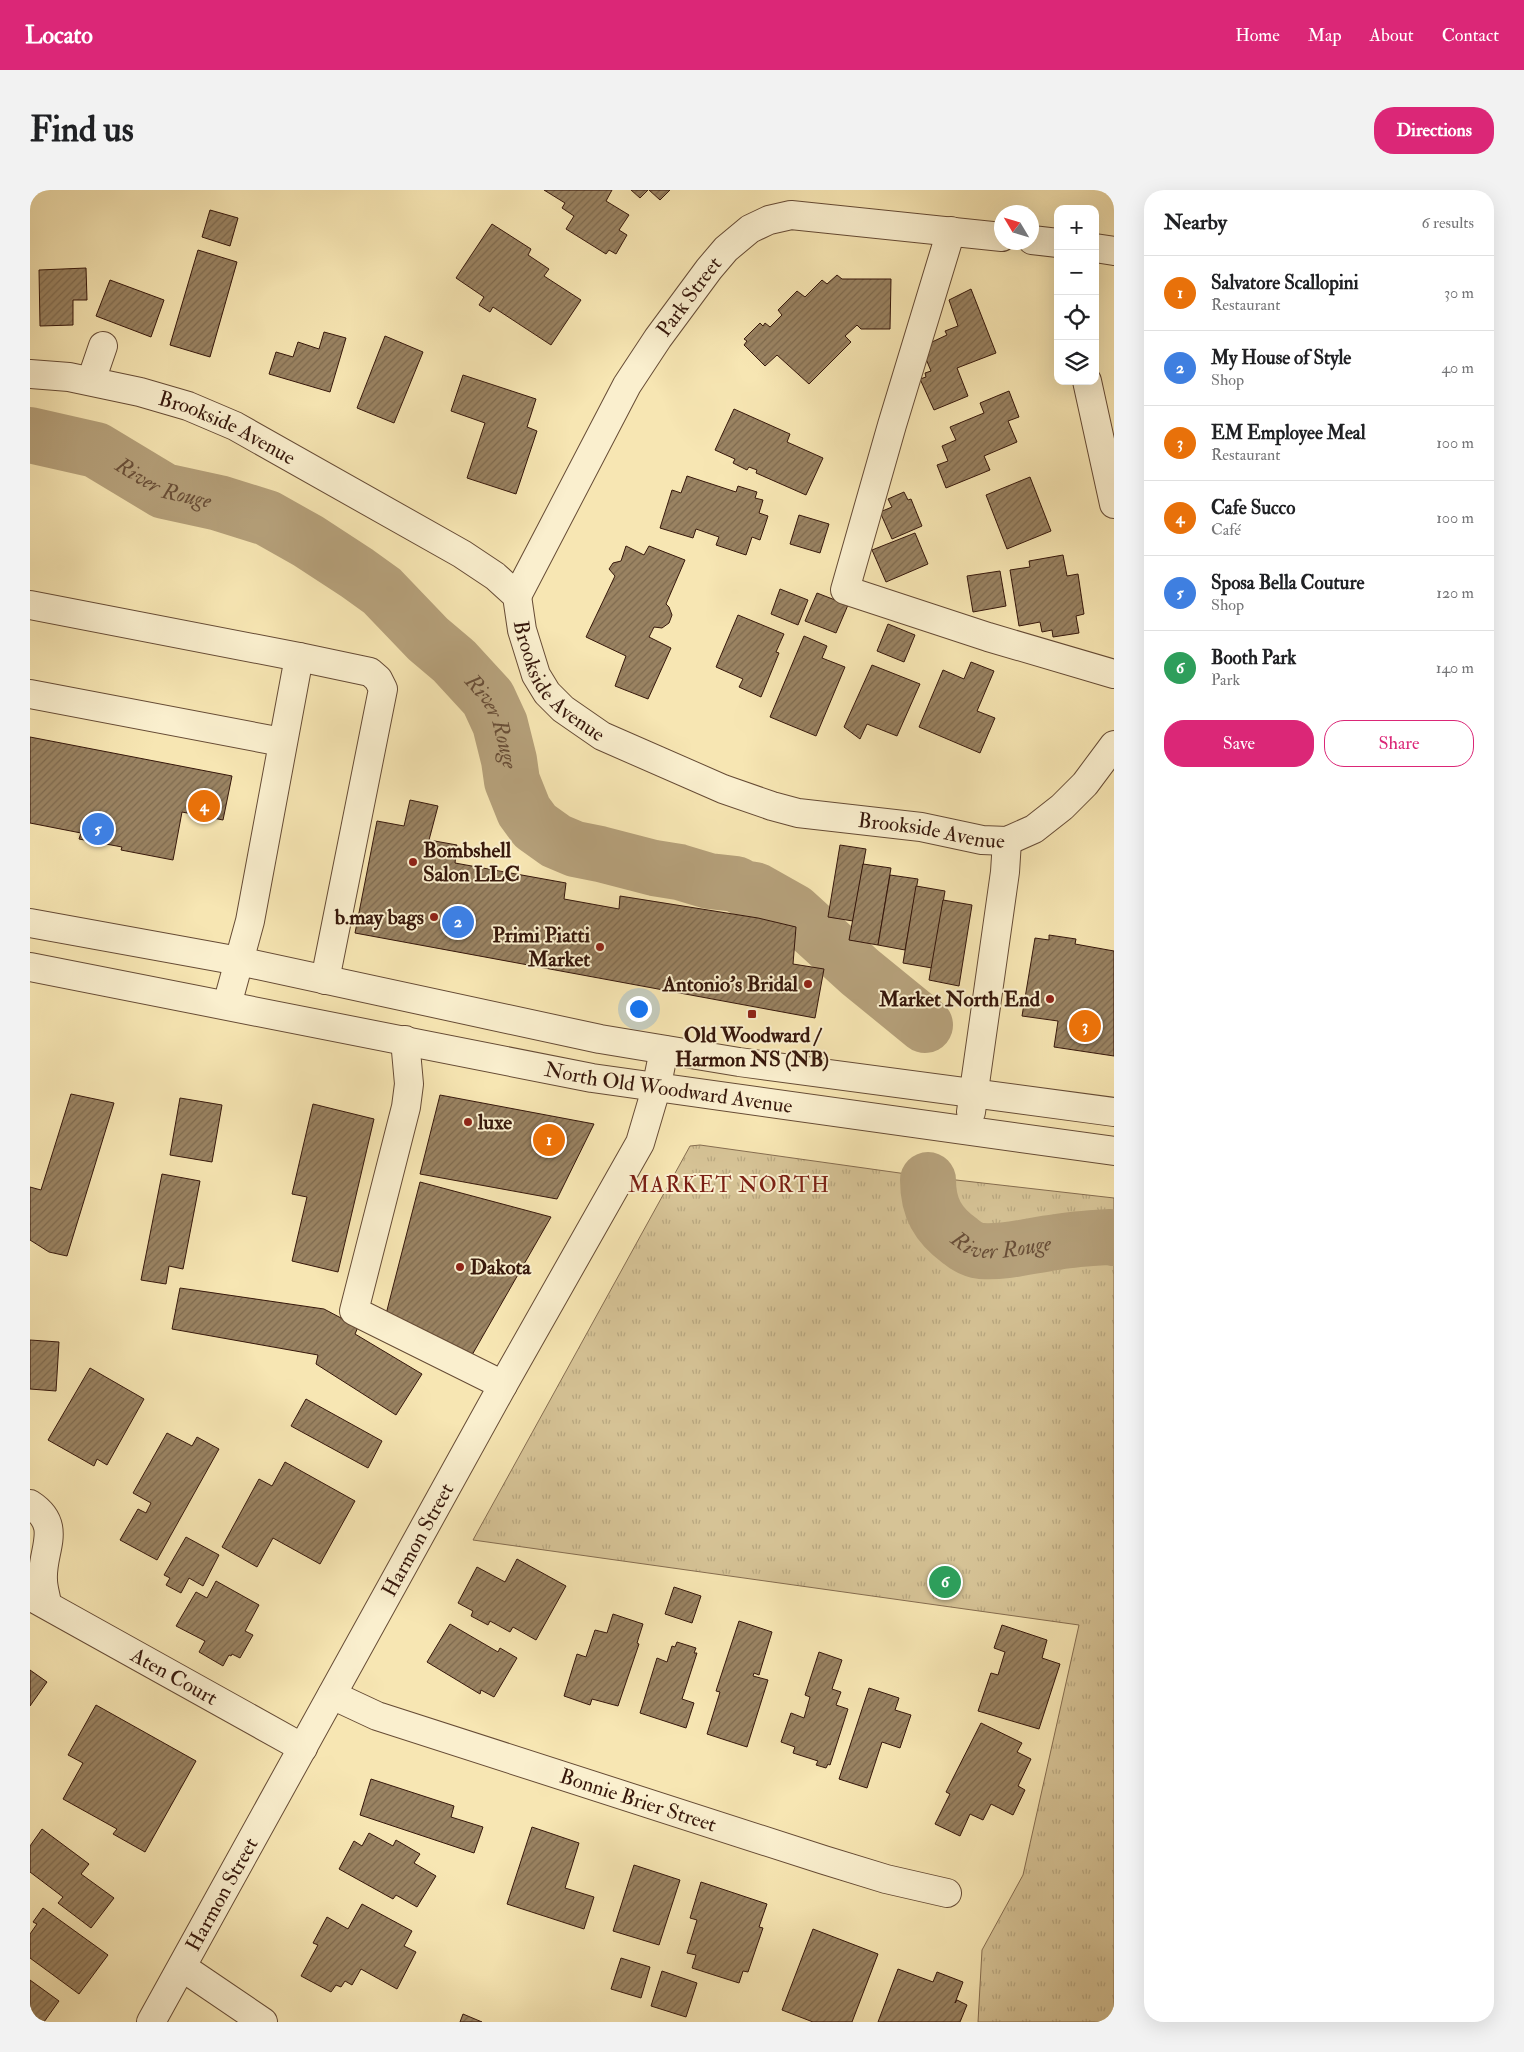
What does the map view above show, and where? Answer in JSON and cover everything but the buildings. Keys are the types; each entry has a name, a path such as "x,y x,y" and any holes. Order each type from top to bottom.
{"street":[{"name":"Park Street","path":"517,596 627,385 708,269 726,249 750,228 769,220 791,215 994,236"},
{"path":"951,231 845,590 988,638 1114,674"},
{"path":"1039,241 1054,243"},
{"path":"1099,249 1114,251"},
{"path":"91,380 104,346"},
{"name":"Brookside Avenue","path":"30,374 91,380 188,406 235,426 462,554 495,576 517,596 522,630 536,675 547,693 563,709 602,736 723,790 780,808 824,816 921,827 982,840 1007,841 1034,829 1062,807 1085,784 1114,745"},
{"path":"1088,385 1114,504"},
{"path":"30,605 370,672 378,679 383,689 325,980"},
{"path":"227,1005 251,912 299,657"},
{"path":"30,694 282,742"},
{"path":"968,1132 1005,872 1007,841"},
{"name":"North Old Woodward Avenue","path":"30,923 239,961 600,1039 738,1062 1114,1112"},
{"name":"North Old Woodward Avenue","path":"30,967 656,1089 1114,1151"},
{"path":"405,1040 409,1084 406,1107 354,1311 503,1385"},
{"name":"Harmon Street","path":"151,2022 503,1385 640,1143 656,1089 664,1050"},
{"name":"Aten Court","path":"30,1504 37,1508 49,1527 50,1541 45,1558 43,1580 38,1600 303,1748"},
{"name":"Bonnie Brier Street","path":"332,1695 377,1716 814,1857 886,1879 947,1893"},
{"path":"182,1967 263,2022"}],"green space":[{"path":"700,1145 921,1176 1114,1198 1114,2022 978,2022 982,1950 1023,1875 1079,1625 473,1540 690,1146"}],"waterway":[{"name":"River Rouge","path":"30,435 96,450 164,491 219,503 267,518 308,541 357,573 382,591 428,639 454,661 488,698 500,724 512,781 524,811 535,826 556,841 575,849 679,872 709,881 736,884 743,888 755,890 794,912 860,972 925,1025"},
{"name":"River Rouge","path":"928,1180 932,1207 940,1222 952,1235 975,1250 1000,1251 1070,1240 1114,1238"}],"place":[{"name":"Cafe Succo","path":"204,806"},
{"name":"Sposa Bella Couture","path":"98,829"},
{"name":"Bombshell Salon LLC","path":"413,862"},
{"name":"b.may bags","path":"434,917"},
{"name":"My House of Style","path":"458,922"},
{"name":"Primi Piatti Market","path":"600,947"},
{"name":"Antonio's Bridal","path":"808,984"},
{"name":"Market North End","path":"1050,999"},
{"name":"Old Woodward / Harmon NS (NB)","path":"752,1014"},
{"name":"EM Employee Meal","path":"1085,1026"},
{"name":"luxe","path":"468,1122"},
{"name":"Salvatore Scallopini","path":"549,1140"},
{"name":"Dakota","path":"460,1267"},
{"name":"Booth Park","path":"945,1582"}],"district":[{"name":"MARKET NORTH","path":"729,1185"}]}
